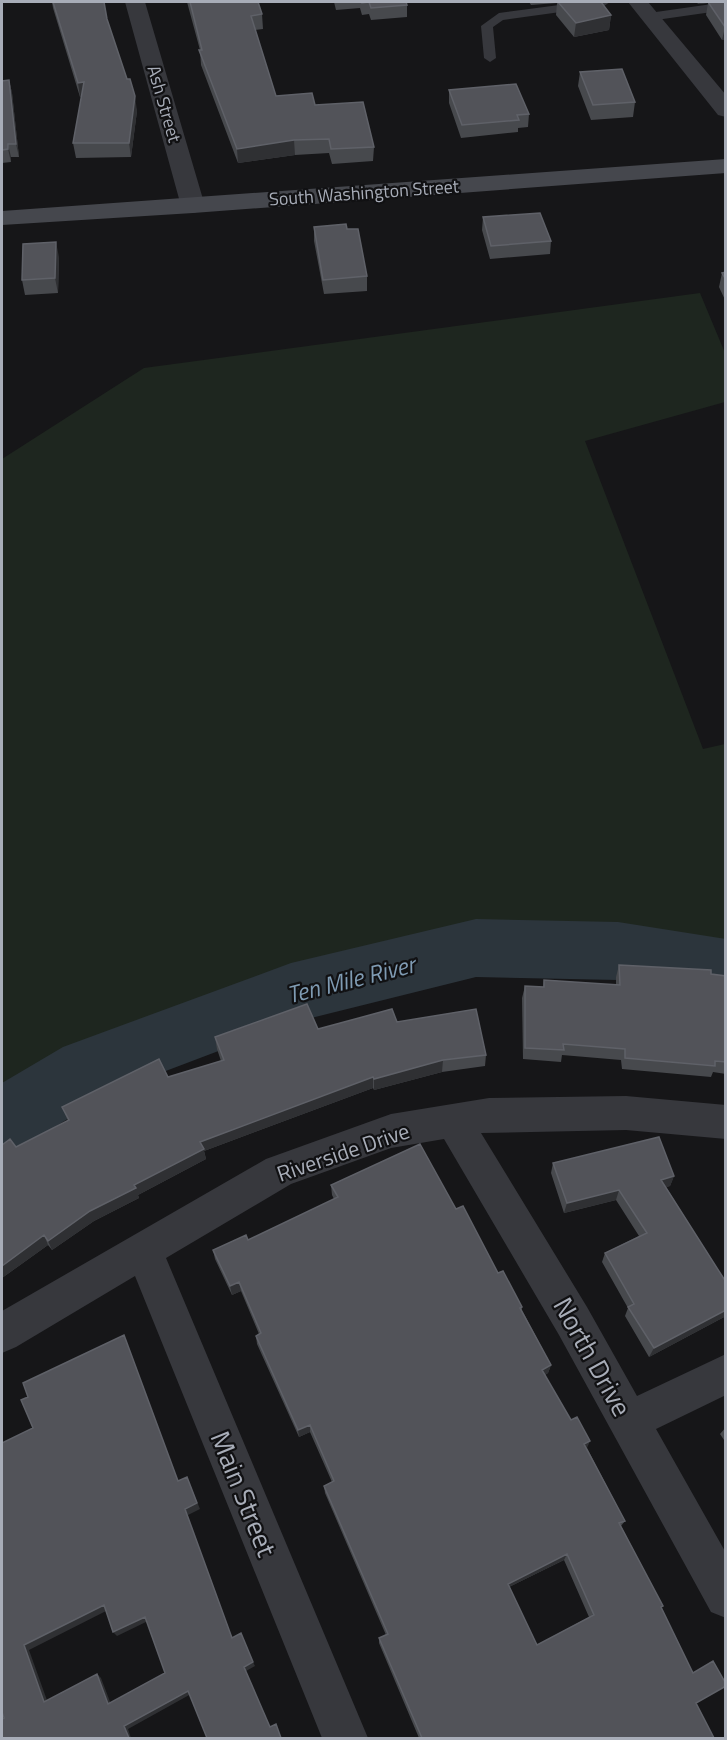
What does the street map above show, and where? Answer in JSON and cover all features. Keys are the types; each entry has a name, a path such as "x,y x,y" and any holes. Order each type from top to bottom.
{"main road":[{"name":"South Washington Street","path":"2,218 726,166"}],"street":[{"name":"Ash Street","path":"135,2 193,206"},
{"path":"643,9 726,110"},
{"name":"Riverside Drive","path":"2,1333 279,1171 392,1131 489,1115 626,1113 726,1122"},
{"name":"North Drive","path":"453,1121 573,1321 726,1597"},
{"name":"Main Street","path":"143,1249 345,1738"},
{"path":"628,1421 726,1374"}],"lane":[{"path":"490,58 487,26 499,17 604,2"},
{"path":"643,9 726,6"}],"shaded area":[{"path":"700,293 725,353 725,402 585,441 703,749 725,744 725,985 511,962 148,1060 2,1147 2,459 144,368"}],"building":[{"path":"53,2 104,2 107,19 135,96 129,143 73,143 84,82 78,83"},
{"path":"190,2 258,2 262,14 251,16 276,96 312,93 315,105 363,102 374,147 331,149 329,139 294,140 237,149 199,50 202,50"},
{"path":"369,2 406,2 407,5 371,8"},
{"path":"558,2 601,2 611,15 576,23"},
{"path":"708,2 726,2 726,27 725,27"},
{"path":"622,69 635,102 593,105 580,72"},
{"path":"9,80 16,144 8,144 8,149 2,150 2,81"},
{"path":"516,84 529,114 517,115 519,120 462,125 449,90"},
{"path":"540,213 551,241 491,246 483,217"},
{"path":"346,224 347,229 358,229 367,276 323,280 314,227"},
{"path":"56,242 55,278 22,280 23,244"},
{"path":"619,965 711,970 711,974 726,976 726,1062 715,1061 715,1066 625,1058 625,1049 563,1044 564,1050 525,1048 525,986 544,987 544,980 620,985"},
{"path":"307,1004 318,1029 392,1009 397,1022 476,1009 486,1055 443,1060 374,1079 373,1077 200,1142 204,1149 134,1185 136,1188 90,1211 48,1241 44,1235 2,1266 2,1145 10,1139 16,1147 69,1120 62,1107 159,1059 168,1077 224,1060 215,1037"},
{"path":"659,1137 674,1176 661,1180 724,1279 726,1278 726,1310 654,1348 628,1307 634,1304 605,1253 647,1233 619,1190 567,1203 553,1163"},
{"path":"420,1144 456,1209 463,1206 498,1273 503,1271 551,1365 542,1370 571,1420 577,1417 590,1441 584,1444 625,1521 619,1523 663,1606 661,1607 693,1673 713,1661 726,1684 696,1703 714,1738 422,1738 379,1638 388,1634 324,1486 334,1481 310,1425 298,1430 256,1336 261,1333 239,1282 230,1286 213,1250 246,1235 248,1240 338,1197 331,1185","holes":["567,1554 594,1615 537,1645 508,1584"]},
{"path":"124,1335 178,1481 187,1477 197,1503 185,1509 232,1638 241,1633 253,1662 244,1667 270,1727 276,1724 281,1738 207,1738 188,1691 124,1726 129,1738 2,1738 2,1719 4,1718 2,1712 2,1443 33,1428 21,1400 28,1397 23,1383","holes":["104,1605 113,1632 145,1617 165,1673 108,1704 97,1674 44,1702 24,1645"]}],"waterway":[{"name":"Ten Mile River","path":"2,1121 88,1069 291,993 476,948 618,951 726,968"}]}
